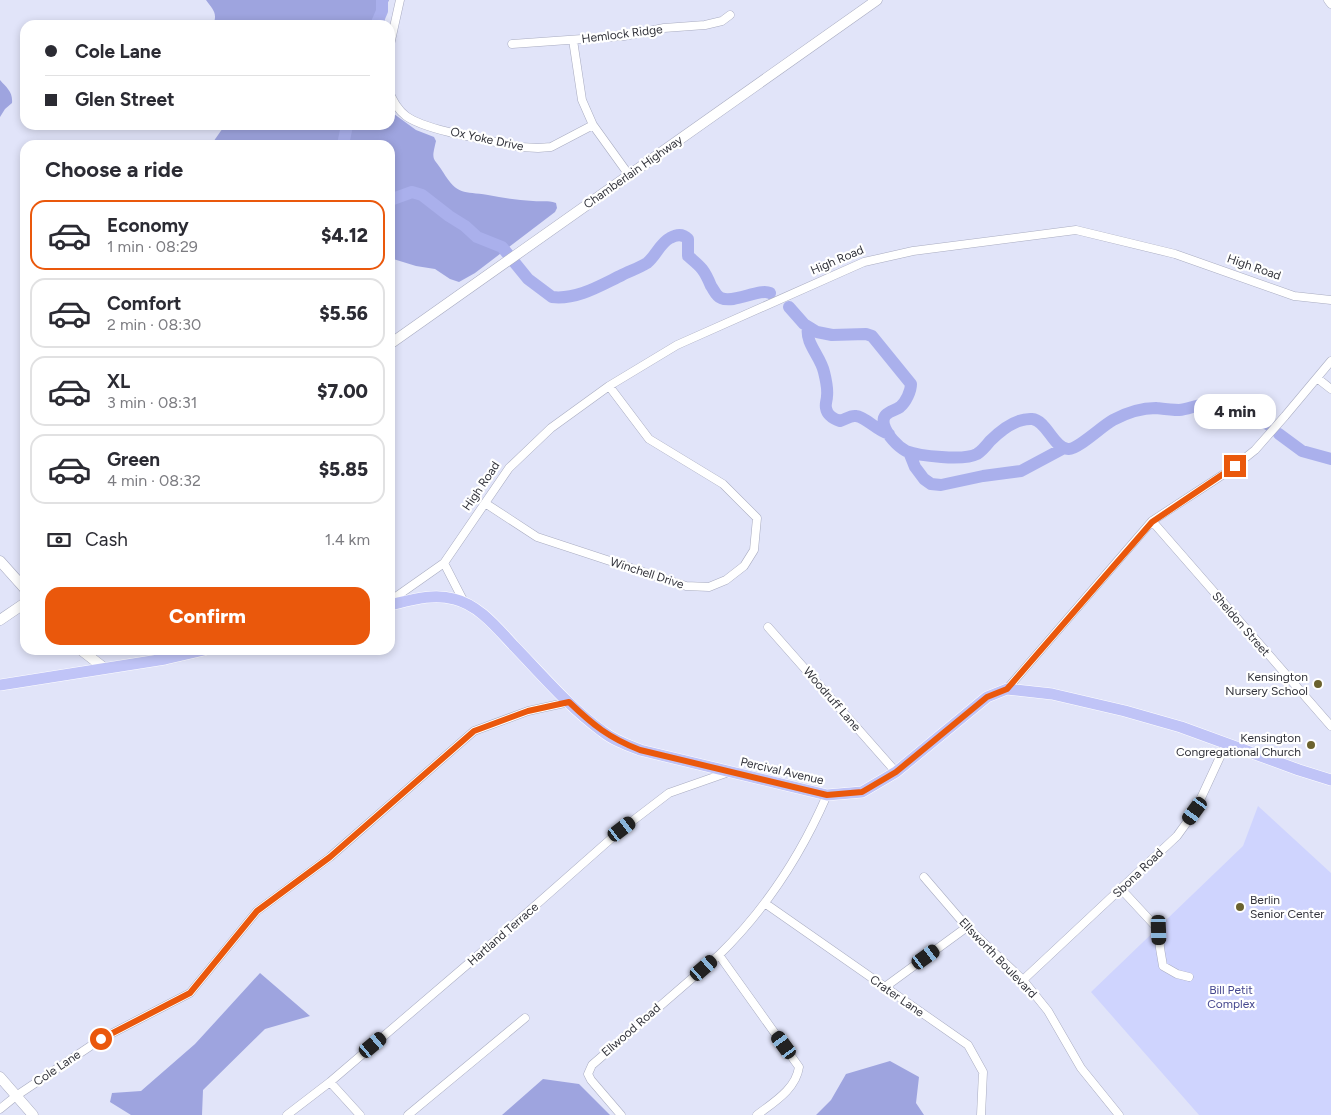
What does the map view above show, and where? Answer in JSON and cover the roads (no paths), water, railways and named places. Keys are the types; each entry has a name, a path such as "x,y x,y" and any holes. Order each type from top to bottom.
{"main road":[{"name":"Chamberlain Highway","path":"395,340 876,0"},
{"path":"0,561 20,583"},
{"name":"Percival Avenue","path":"395,604 437,597 452,598 472,606 569,702 603,732 621,742 640,750 827,795 862,792 896,772 987,697 1007,689"},
{"path":"0,620 20,606"},
{"path":"87,655 103,667"},
{"path":"0,685 182,655"},
{"path":"1007,689 1052,694 1125,711 1181,727 1331,780"},
{"path":"0,1077 33,1115"}],"street":[{"path":"395,22 400,0"},
{"path":"1328,0 1331,4"},
{"name":"Hemlock Ridge","path":"512,44 624,36 664,28 705,25 722,21 730,15"},
{"path":"573,40 582,100 593,125 629,175"},
{"name":"Ox Yoke Drive","path":"395,104 406,116 421,124 521,147 551,147 593,125"},
{"name":"High Road","path":"395,597 444,563 509,468 551,428 609,386 676,345 864,262 913,251 1076,230 1175,254 1294,296 1331,300"},
{"path":"1007,689 1152,522 1246,458 1269,435 1331,361"},
{"path":"1316,378 1331,389"},
{"name":"Winchell Drive","path":"485,503 537,537 686,586 709,588 726,580 744,566 754,550 757,518 723,484 649,439 609,386"},
{"name":"Sheldon Street","path":"1152,522 1331,726"},
{"path":"444,563 464,602"},
{"name":"Woodruff Lane","path":"768,627 896,772"},
{"name":"Cole Lane","path":"0,1110 16,1096 101,1039 190,993 257,911 330,857 474,731 528,711 569,702"},
{"name":"Sbona Road","path":"1023,980 1177,836 1195,811 1226,744"},
{"name":"Hartland Terrace","path":"287,1115 330,1082 622,829 669,793 729,772"},
{"name":"Ellwood Road","path":"621,1115 591,1080 588,1074 592,1065 719,955 749,924 766,904 786,873 827,795"},
{"name":"Ellsworth Boulevard","path":"924,877 967,927 1023,980 1048,1011 1081,1068 1119,1115"},
{"path":"1121,890 1159,930 1164,966 1177,974 1189,977"},
{"name":"Crater Lane","path":"766,904 968,1046 983,1072 981,1115"},
{"path":"884,987 967,927"},
{"path":"719,955 799,1066 798,1074 792,1086 757,1115"},
{"path":"408,1115 525,1018"},
{"path":"330,1082 360,1115"}],"waterway":[{"path":"378,20 382,11 382,0"},
{"path":"344,140 346,130"},
{"path":"395,198 412,192 422,195 477,237 502,247 528,279 552,297 580,294 641,266 647,263 667,240 677,235 688,239 688,256 702,269 719,297 733,299 765,292 770,293"},
{"path":"789,307 804,324 817,332 832,335 866,334 872,336 911,384 909,393 900,407 884,417 884,425 887,433 893,440 903,449 912,453 942,457 971,456 981,451 1004,429 1020,420 1026,419 1032,419 1042,424 1059,445 1069,449 1078,445 1118,417 1150,408 1179,410 1209,404 1222,406 1256,418 1269,425"},
{"path":"808,328 811,345 822,366 825,378 828,413 840,421 852,416 860,417 889,434"},
{"path":"1279,434 1302,451 1331,459"},
{"path":"909,452 915,467 924,479 931,484 941,485 983,476 1021,471 1064,448"}],"place":[{"name":"Kensington Nursery School","path":"1318,684"},
{"name":"Kensington Congregational Church","path":"1311,745"},
{"name":"Berlin Senior Center","path":"1240,907"}],"park label":[{"name":"Bill Petit Complex","path":"1231,997"}]}
